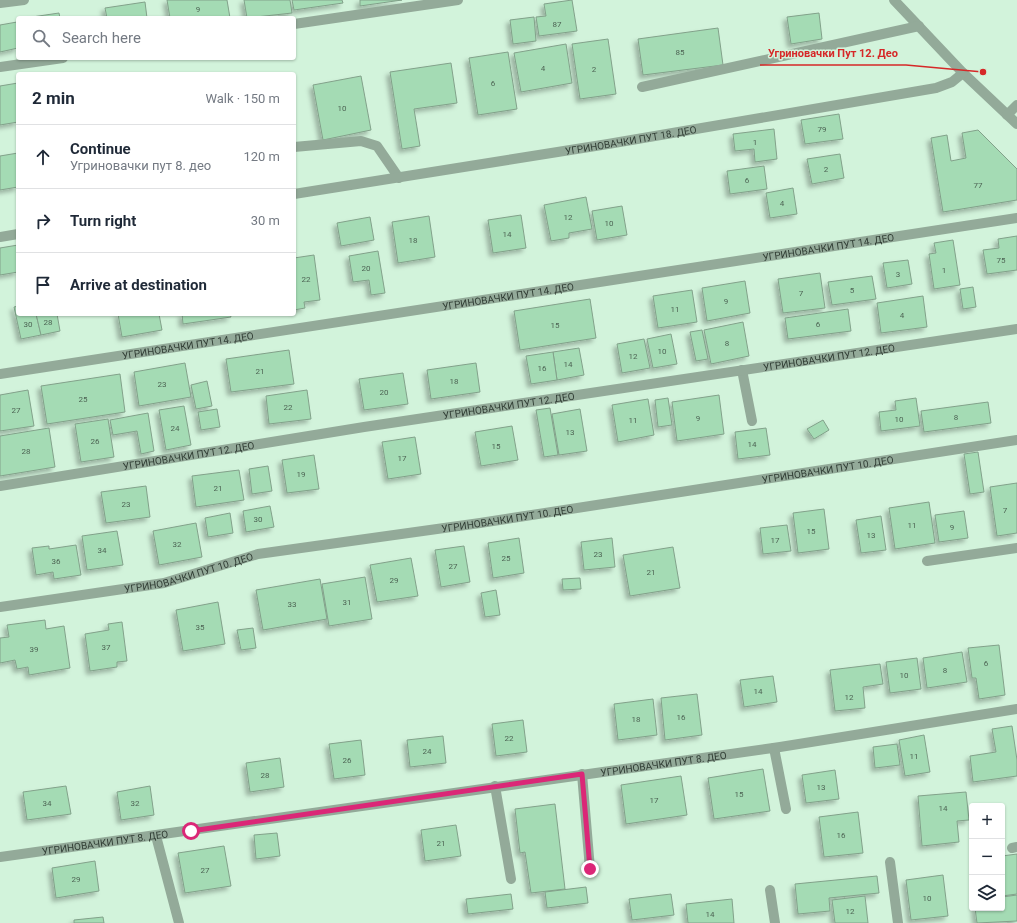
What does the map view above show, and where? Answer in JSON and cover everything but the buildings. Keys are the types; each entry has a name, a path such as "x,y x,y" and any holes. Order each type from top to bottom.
{"street":[{"path":"0,3 24,0"},
{"path":"296,24 458,0"},
{"path":"894,0 963,73 1017,124"},
{"path":"642,87 919,26"},
{"path":"0,67 49,60"},
{"name":"УГРИНОВАЧКИ ПУТ 18. ДЕО","path":"296,194 399,178 936,88 952,82 963,73"},
{"path":"1007,115 1017,105"},
{"path":"296,147 361,141 377,146 399,178"},
{"name":"УГРИНОВАЧКИ ПУТ 14. ДЕО","path":"0,374 1017,218"},
{"path":"0,237 16,234"},
{"name":"УГРИНОВАЧКИ ПУТ 12. ДЕО","path":"0,486 364,427 1017,328"},
{"path":"742,370 752,421"},
{"name":"УГРИНОВАЧКИ ПУТ 10. ДЕО","path":"0,607 164,583 183,579 225,563 258,554 480,523 1017,440"},
{"path":"928,561 1017,548"},
{"name":"УГРИНОВАЧКИ ПУТ 8. ДЕО","path":"0,857 156,836 495,786 774,748 1017,709"},
{"path":"774,748 786,809"},
{"path":"582,774 590,869"},
{"path":"495,786 511,879"},
{"path":"156,836 180,923"},
{"path":"890,862 898,923"},
{"path":"770,890 774,923"}],"place":[{"name":"Угриновачки Пут 12. Део","path":"983,72"}],"route":[{"path":"191,831 582,774 590,869"}]}
